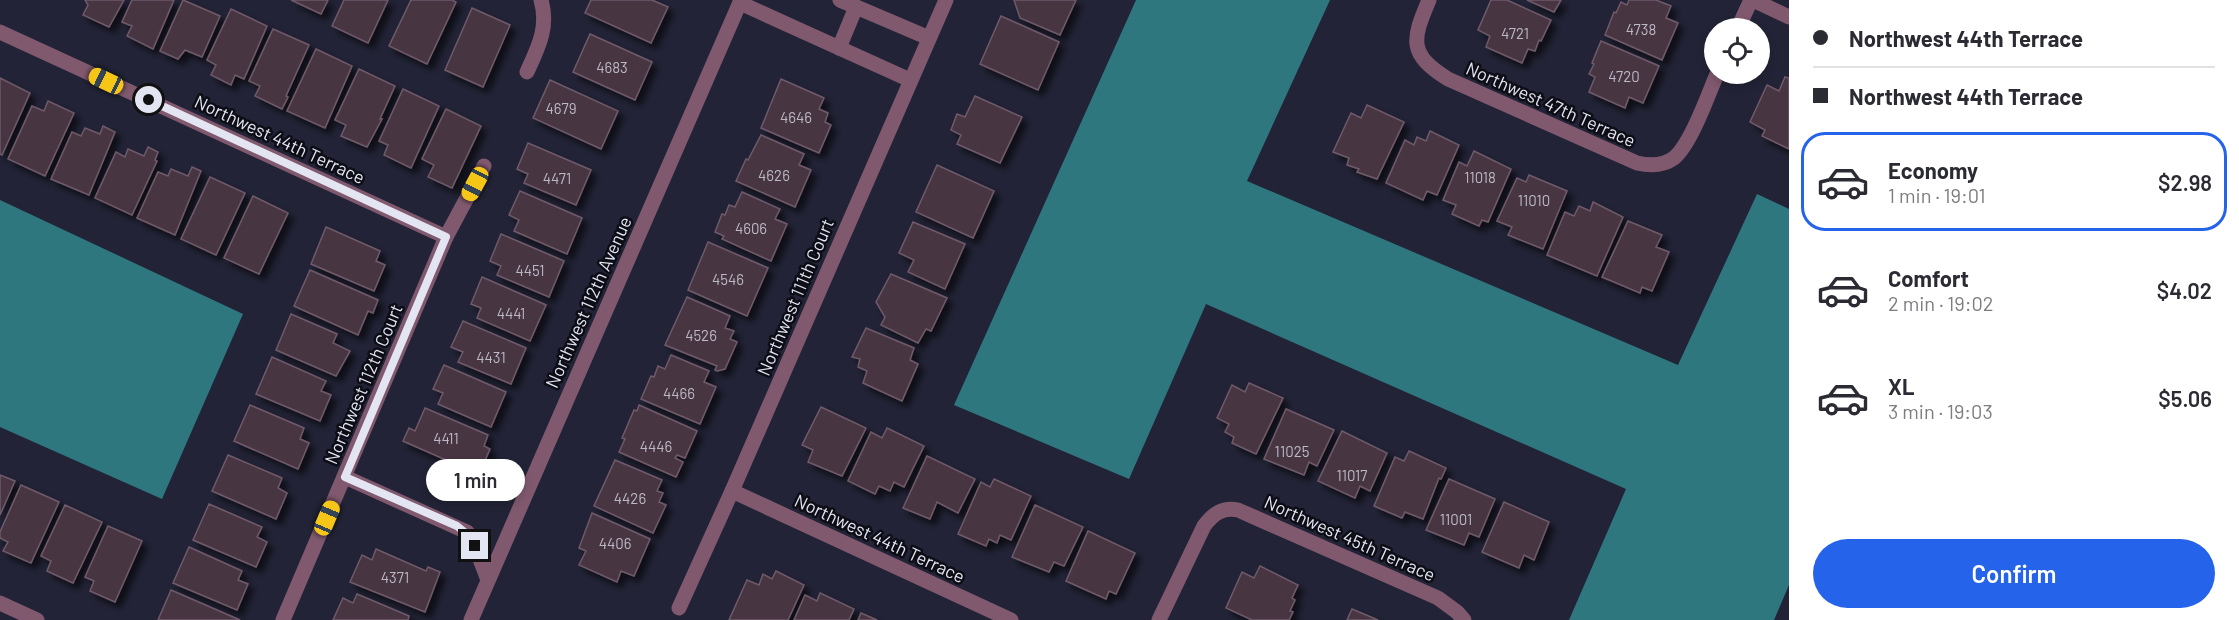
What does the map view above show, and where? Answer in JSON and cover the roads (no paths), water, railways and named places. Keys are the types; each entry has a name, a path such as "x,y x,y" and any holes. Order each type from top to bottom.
{"street":[{"path":"527,72 541,41 544,26 541,0"},
{"path":"840,0 929,38"},
{"name":"Northwest 111th Court","path":"679,608 945,0"},
{"name":"Northwest 47th Terrace","path":"1429,0 1418,28 1417,46 1420,57 1448,79 1637,164 1657,165 1673,159 1686,143 1713,84"},
{"path":"1743,18 1752,0 1789,17"},
{"path":"741,2 910,80"},
{"name":"Northwest 112th Avenue","path":"471,620 741,2"},
{"path":"839,48 856,7"},
{"name":"Northwest 44th Terrace","path":"0,32 446,237"},
{"name":"Northwest 112th Court","path":"283,620 446,237 484,166"},
{"path":"345,477 466,532 472,538 488,580"},
{"name":"Northwest 44th Terrace","path":"732,491 1011,620"},
{"name":"Northwest 45th Terrace","path":"1159,620 1199,535 1215,514 1229,508 1438,598 1464,620"},
{"path":"0,603 37,620"}]}
